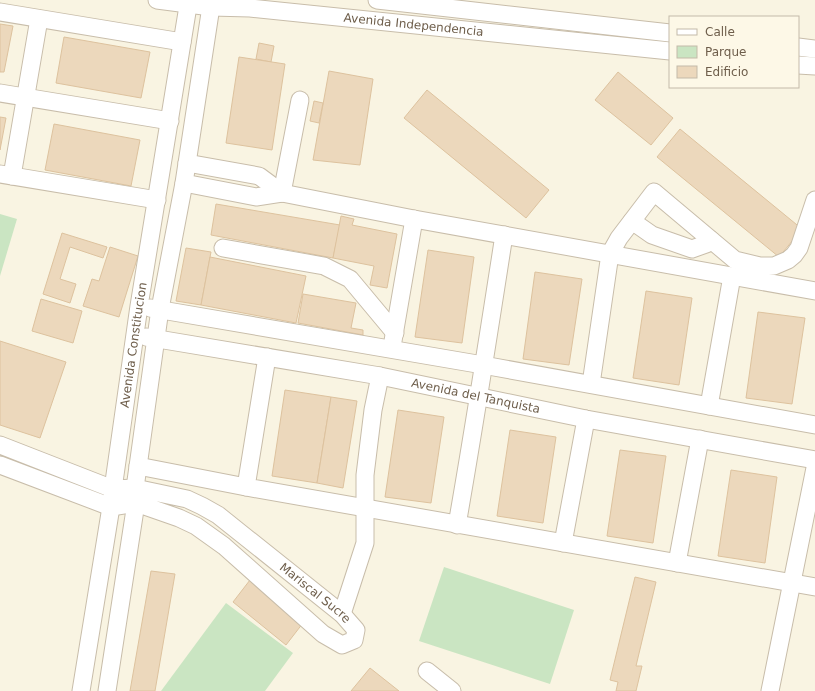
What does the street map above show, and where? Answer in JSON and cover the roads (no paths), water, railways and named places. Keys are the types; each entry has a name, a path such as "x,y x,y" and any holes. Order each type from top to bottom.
{"lane":[{"name":"Avenida Independencia","path":"157,0 211,3 669,51"},
{"name":"Avenida Independencia","path":"377,0 669,33"},
{"name":"Avenida Constitucion","path":"81,691 111,507 140,306 188,2"},
{"name":"Avenida Constitucion","path":"107,691 160,309 184,183 211,3"},
{"path":"0,12 182,42"},
{"path":"39,19 26,97 6,175 157,200"},
{"path":"799,47 815,49"},
{"path":"799,65 815,66"},
{"path":"0,93 170,121"},
{"path":"282,193 300,100"},
{"path":"187,163 259,176 282,193"},
{"path":"184,183 256,197 282,193 414,219 815,291"},
{"path":"591,384 610,254 619,238 654,192 735,260 767,267 781,264 794,255 799,248 815,200"},
{"path":"393,341 414,219"},
{"path":"632,221 652,235 692,249 706,244 711,240"},
{"path":"457,525 479,397 504,235"},
{"path":"223,248 324,266 350,279 393,341"},
{"path":"709,406 732,276"},
{"path":"140,306 393,341 483,365 815,425"},
{"name":"Avenida del Tanquista","path":"136,335 380,376 586,419 815,460"},
{"path":"246,487 268,357"},
{"path":"342,614 365,543 365,475 373,410 380,376"},
{"path":"563,543 586,419"},
{"path":"677,563 700,439"},
{"path":"1,468 4,447"},
{"name":"Mariscal Sucre","path":"1,468 111,507 135,495 187,499 202,506 218,514 342,614 356,630 354,640 342,645 323,634 224,546 196,526 135,495 4,447"},
{"path":"138,466 365,509 815,587"},
{"path":"770,691 815,468"},
{"path":"427,671 452,691"}]}
